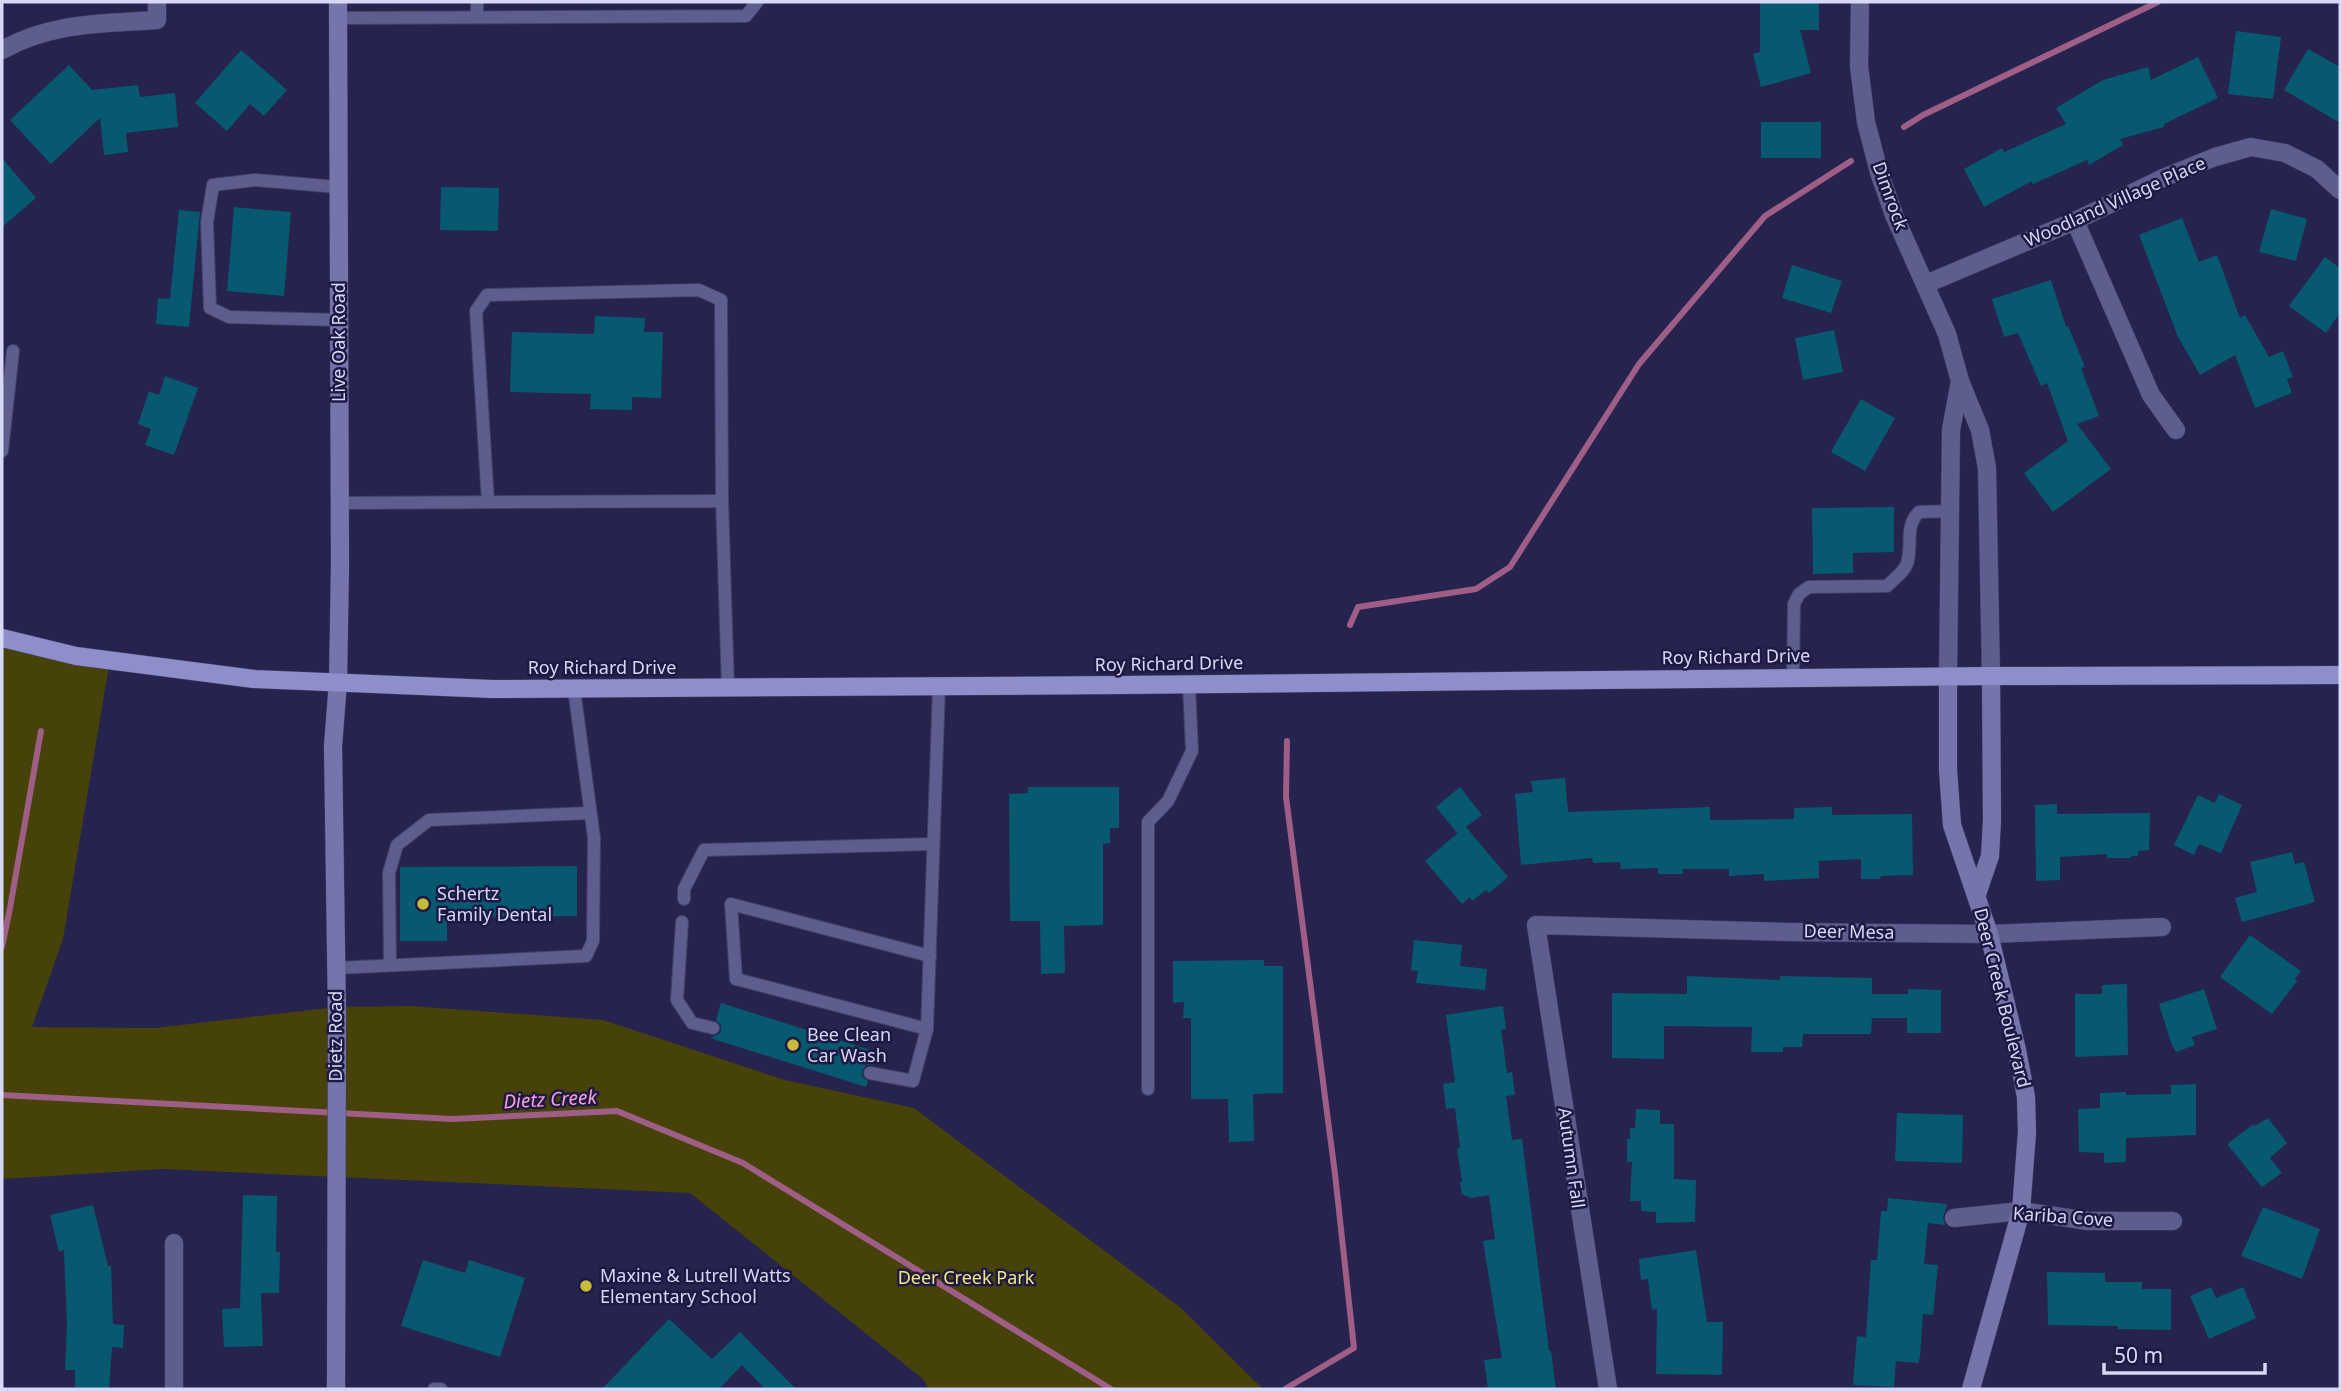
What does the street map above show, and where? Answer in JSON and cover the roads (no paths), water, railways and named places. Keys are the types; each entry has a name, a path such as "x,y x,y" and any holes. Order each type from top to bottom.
{"main road":[{"name":"Roy Richard Drive","path":"2,638 75,656 254,679 492,690 1948,676 2340,675"}],"street":[{"path":"2,50 24,38 68,26 157,20 157,2"},
{"name":"Dimrock","path":"1860,2 1859,66 1866,122 1879,172 1894,215 1947,334 1960,381 1980,430 1987,468 1991,676"},
{"name":"Live Oak Road","path":"338,10 338,682"},
{"name":"Woodland Village Place","path":"1926,284 2075,221 2163,178 2215,157 2250,148 2285,153 2317,169 2340,190"},
{"path":"2075,221 2151,395 2176,430"},
{"name":"Dimrock","path":"1948,676 1951,430 1960,381"},
{"name":"Deer Creek Boulevard","path":"1948,676 1948,770 1952,825 1989,934 2026,1097 2027,1132 2021,1211 1971,1389"},
{"name":"Deer Creek Boulevard","path":"1977,894 1990,856 1993,820 1991,676"},
{"name":"Dietz Road","path":"338,682 333,746 337,1016 335,1149 340,1389"},
{"name":"Deer Mesa","path":"1536,925 1989,934 2162,927"},
{"name":"Autumn Fall","path":"1536,925 1608,1389"},
{"name":"Kariba Cove","path":"1954,1218 2021,1211 2088,1221 2173,1221"},
{"path":"174,1243 174,1389"}],"lane":[{"path":"406,2 406,17"},
{"path":"477,2 477,17"},
{"path":"537,2 537,17"},
{"path":"338,10 406,17 746,16 757,2"},
{"path":"338,187 255,180 213,185 207,222 210,308 229,317 339,320"},
{"path":"488,502 477,311 487,295 699,290 721,300 722,501 728,688"},
{"path":"2,451 13,351"},
{"path":"340,503 722,501"},
{"path":"1793,678 1794,604 1799,594 1810,587 1887,586 1908,561 1909,530 1913,518 1920,512 1950,511"},
{"path":"1148,1089 1148,822 1168,801 1192,751 1189,685"},
{"path":"870,1073 913,1080 928,1029 939,687"},
{"path":"336,968 586,957 593,941 594,838 574,689"},
{"path":"390,965 389,873 397,845 429,820 589,813"},
{"path":"684,899 684,889 704,850 933,844"},
{"path":"928,1029 736,979 731,904 930,956"},
{"path":"682,922 677,1000 692,1023 713,1028"},
{"path":"434,1389 441,1389"}],"waterway":[{"path":"1904,127 1923,115 2158,2"},
{"path":"1350,625 1358,607 1476,589 1510,567 1639,364 1765,216 1851,161"},
{"path":"2,947 41,731"},
{"path":"1285,1389 1354,1348 1335,1174 1286,797 1287,741"},
{"name":"Dietz Creek","path":"2,1095 452,1119 617,1111 743,1163 1111,1389"}],"place":[{"name":"Schertz Family Dental","path":"423,904"},
{"name":"Bee Clean Car Wash","path":"793,1045"},
{"name":"Maxine & Lutrell Watts Elementary School","path":"586,1286"}],"park label":[{"name":"Deer Creek Park","path":"966,1278"}]}
